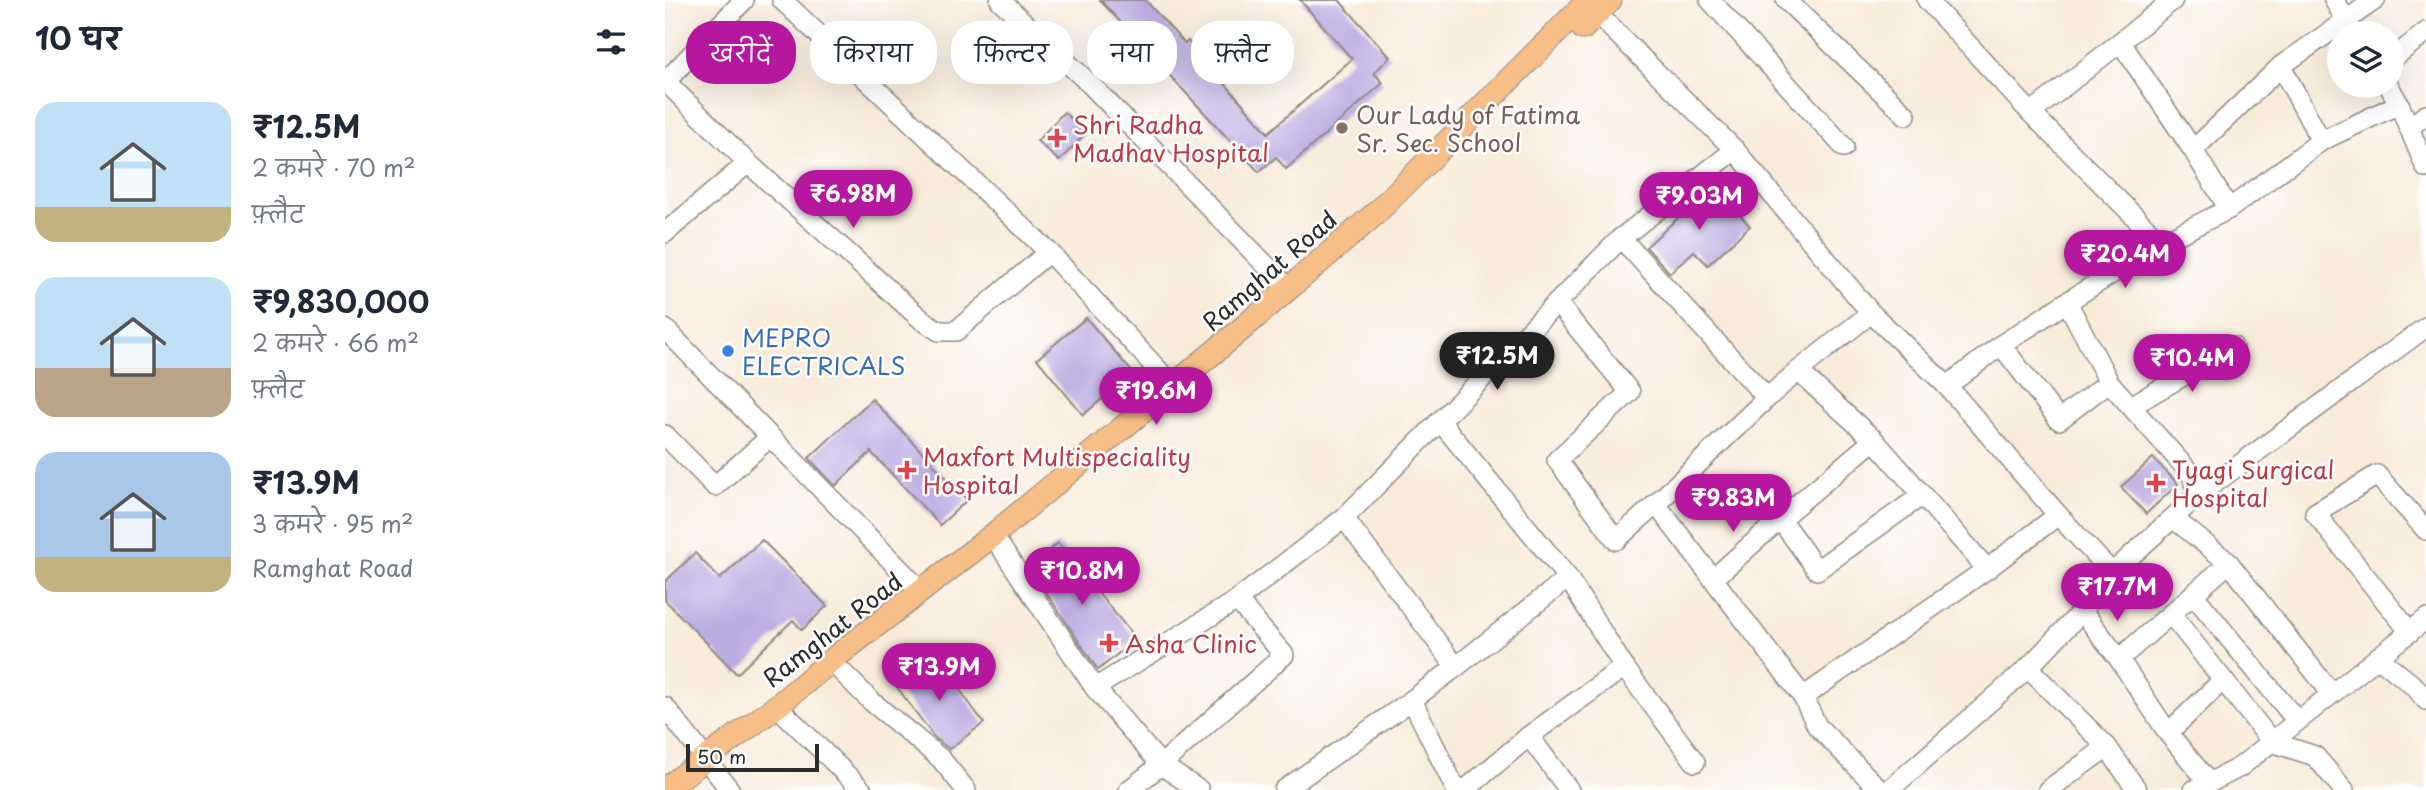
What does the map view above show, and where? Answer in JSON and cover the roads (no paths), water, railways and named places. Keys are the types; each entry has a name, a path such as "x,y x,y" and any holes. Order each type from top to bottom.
{"main road":[{"name":"Ramghat Road","path":"782,711 838,654 922,592 1237,333 1375,214 1595,4"},
{"name":"Ramghat Road","path":"665,789 711,764 841,671 1000,546 1246,344 1384,224 1595,4"},
{"name":"Ramghat Road","path":"688,790 711,764"}],"street":[{"path":"744,0 665,82 748,163 922,320 939,331 956,331 1049,252"},
{"path":"782,0 1049,252 1172,385"},
{"path":"1000,0 1090,84 1288,288"},
{"path":"1710,0 1844,147"},
{"path":"1786,0 1906,115"},
{"path":"1927,0 2031,113 2161,243"},
{"path":"2031,113 2173,0"},
{"path":"2334,0 2345,21"},
{"path":"2356,21 2375,0"},
{"path":"1595,4 1735,150 1871,313 1947,386 2058,515 2112,573"},
{"path":"2404,49 2426,32"},
{"path":"2193,150 2281,66 2327,40"},
{"path":"2121,43 2229,209"},
{"path":"2281,66 2321,141"},
{"path":"2396,98 2426,168"},
{"path":"1947,386 2001,345 2161,243 2229,209 2321,141 2399,104"},
{"path":"2409,127 2426,115"},
{"path":"1095,688 1237,600 1344,517 1621,238 1735,150"},
{"path":"665,233 748,163"},
{"path":"1621,238 1767,398"},
{"path":"2067,302 2109,382 2192,475 2197,496"},
{"path":"1557,303 1630,392 1557,460 1616,540 1797,371 1871,313"},
{"path":"1889,790 2028,668 2082,611 2112,573 2197,496 2426,327"},
{"path":"665,329 922,592"},
{"path":"2001,345 2059,420 2109,382"},
{"path":"2131,406 2233,347"},
{"path":"1797,371 1874,440 1987,569"},
{"path":"1440,421 1568,578 1623,667 1695,762"},
{"path":"665,435 715,486 770,437"},
{"path":"1713,579 1874,440"},
{"path":"2410,632 2315,513 2377,475 2426,530"},
{"path":"1780,519 1817,570 1921,496"},
{"path":"1656,504 1803,698 1817,726 1880,790"},
{"path":"1803,698 1987,569 2058,515"},
{"path":"1344,517 1456,667"},
{"path":"2173,518 2229,562 2332,694"},
{"path":"1000,546 1095,688 1161,765 1199,790"},
{"path":"2119,659 2229,562"},
{"path":"1284,790 1456,667 1568,578"},
{"path":"2193,594 2297,721"},
{"path":"1129,790 1161,765 1284,655 1237,600"},
{"path":"2082,611 2119,659 2202,787 2240,767 2426,619"},
{"path":"2171,614 2272,742 2315,756 2344,790"},
{"path":"2378,657 2415,687 2426,700"},
{"path":"1465,790 1529,736 1623,667"},
{"path":"2028,668 2106,747 2137,790"},
{"path":"841,671 871,701 941,759 966,790"},
{"path":"2168,733 2223,680"},
{"path":"1412,699 1456,790"},
{"path":"665,707 730,790"},
{"path":"782,711 862,790"},
{"path":"1529,736 1569,790"},
{"path":"2047,790 2106,747"}],"place":[{"name":"Our Lady of Fatima Sr. Sec. School","path":"1342,128"},
{"name":"Shri Radha Madhav Hospital","path":"1057,138"},
{"name":"MEPRO ELECTRICALS","path":"728,351"},
{"name":"Maxfort Multispeciality Hospital","path":"907,470"},
{"name":"Tyagi Surgical Hospital","path":"2156,483"},
{"name":"Asha Clinic","path":"1109,643"}]}
